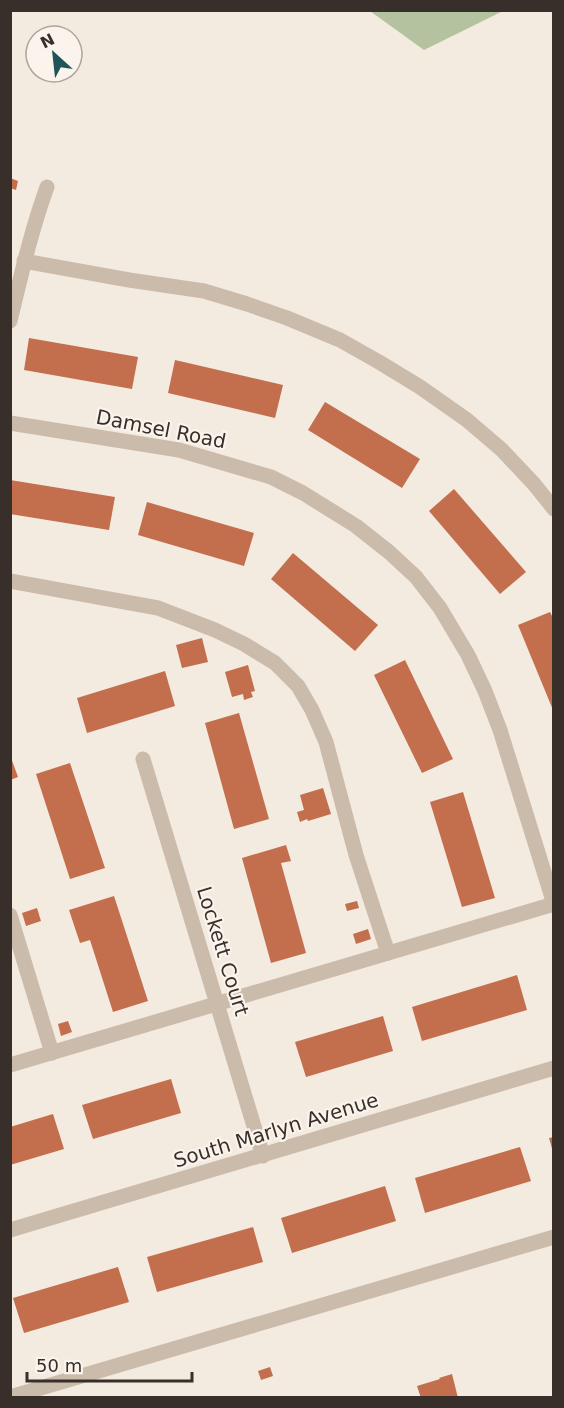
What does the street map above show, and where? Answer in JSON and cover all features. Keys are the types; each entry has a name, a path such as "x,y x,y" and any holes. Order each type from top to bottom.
{"street":[{"path":"10,321 36,217 47,187"},
{"path":"24,261 204,291 267,311 340,340 420,387 467,420 502,450 554,509"},
{"name":"Damsel Road","path":"10,423 179,450 271,477 303,493 356,526 389,552 416,576 440,608 468,655 485,691 500,730 554,904"},
{"path":"10,581 158,608 215,630 275,663 298,686 326,742 356,855 388,953"},
{"name":"Lockett Court","path":"143,759 263,1156"},
{"path":"10,1065 554,904"},
{"path":"10,915 52,1053"},
{"name":"South Marlyn Avenue","path":"10,1230 554,1068"},
{"path":"10,1397 554,1236"}],"green space":[{"path":"370,11 503,11 424,50"}],"building":[{"path":"10,178 18,181 16,190 10,188"},
{"path":"29,338 138,357 132,389 24,370"},
{"path":"175,360 283,385 275,418 168,393"},
{"path":"325,402 420,459 402,488 308,430"},
{"path":"10,480 115,497 109,530 10,514"},
{"path":"454,489 526,572 500,594 429,511"},
{"path":"147,502 254,533 244,566 138,535"},
{"path":"293,553 378,625 355,651 271,579"},
{"path":"550,612 554,620 553,710 518,625"},
{"path":"202,638 208,662 182,668 176,645"},
{"path":"405,660 453,759 422,773 374,675"},
{"path":"248,665 255,691 251,692 253,697 244,700 243,694 232,697 225,672"},
{"path":"165,671 175,706 87,733 77,698"},
{"path":"239,713 269,819 234,829 205,723"},
{"path":"10,755 18,777 10,780"},
{"path":"70,763 105,868 70,879 36,774"},
{"path":"323,788 331,814 300,822 297,812 304,810 300,795"},
{"path":"463,792 495,898 462,907 430,802"},
{"path":"286,845 291,861 281,863 306,953 271,963 242,858"},
{"path":"114,896 148,1001 113,1012 90,940 80,943 69,910"},
{"path":"357,901 359,908 347,911 345,904"},
{"path":"37,908 41,921 26,926 22,913"},
{"path":"368,929 371,939 356,944 353,934"},
{"path":"517,975 527,1010 422,1041 412,1007"},
{"path":"383,1016 393,1051 306,1077 295,1042"},
{"path":"68,1021 72,1032 61,1036 58,1024"},
{"path":"171,1079 181,1113 93,1139 82,1105"},
{"path":"53,1114 64,1149 10,1165 10,1127"},
{"path":"554,1137 554,1152 553,1152 549,1138"},
{"path":"520,1147 531,1181 425,1213 415,1178"},
{"path":"385,1186 396,1221 292,1253 281,1218"},
{"path":"253,1227 263,1262 157,1292 147,1257"},
{"path":"118,1267 129,1302 24,1333 13,1298"},
{"path":"270,1367 273,1376 261,1380 258,1371"},
{"path":"452,1374 458,1398 421,1398 417,1386"}]}
